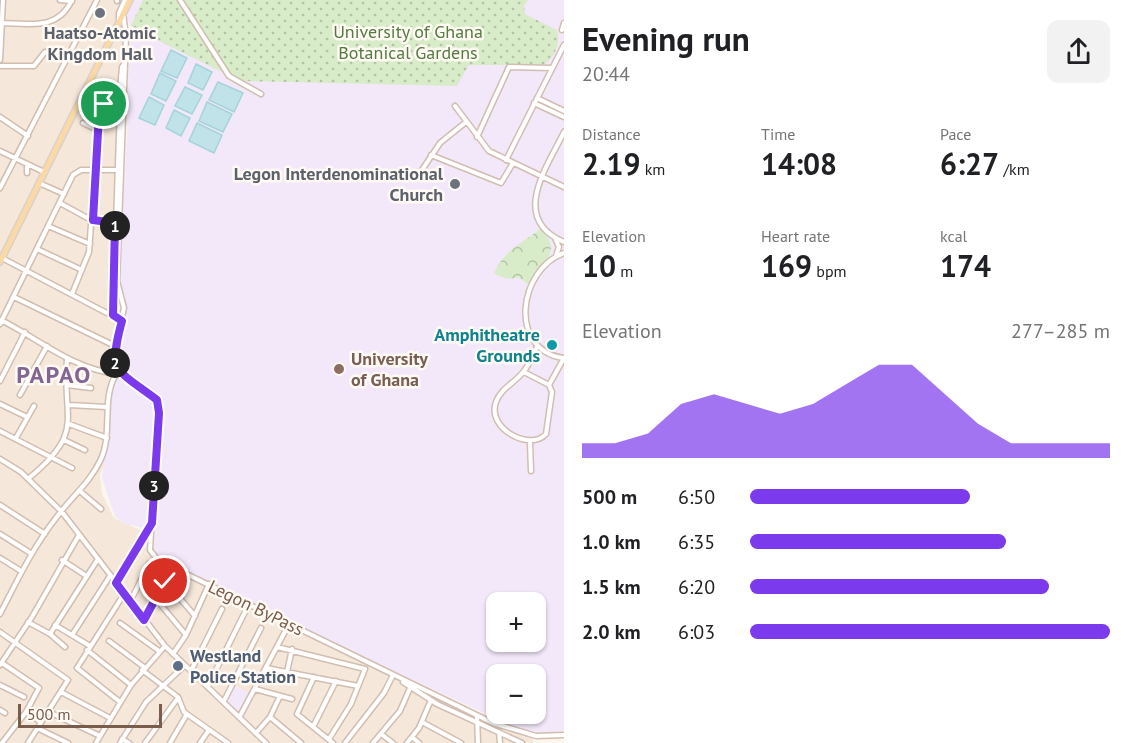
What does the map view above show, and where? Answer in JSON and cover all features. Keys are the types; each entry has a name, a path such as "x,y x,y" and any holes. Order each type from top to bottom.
{"main road":[{"path":"1,260 130,0"}],"street":[{"path":"0,60 3,0"},
{"path":"3,23 32,24 59,18 65,14 72,1 60,0"},
{"path":"0,188 2,180 97,0"},
{"path":"120,21 119,13 125,0"},
{"path":"180,0 229,76 261,94"},
{"path":"113,315 125,63 126,21 123,14"},
{"path":"562,30 564,23"},
{"path":"506,160 564,45"},
{"path":"0,66 4,68 34,66 45,52"},
{"path":"72,294 90,244 101,108 119,99 122,67 125,63"},
{"path":"476,137 508,67 551,68"},
{"path":"543,68 548,75"},
{"path":"537,98 564,111"},
{"path":"534,103 564,117"},
{"path":"119,170 120,104"},
{"path":"455,106 476,137 489,151 564,187"},
{"path":"0,117 27,136"},
{"path":"420,174 431,155 447,136 466,122"},
{"path":"82,123 98,130"},
{"path":"549,385 564,358 537,347 529,335 527,298 537,275 555,256 559,247 543,226 535,209 535,197 542,177 562,142 564,132"},
{"path":"0,151 44,172"},
{"path":"431,155 500,183 513,163"},
{"path":"27,164 27,172"},
{"path":"118,374 67,359 26,332 0,322 76,171 119,170"},
{"path":"39,183 64,194"},
{"path":"60,203 93,220 117,223"},
{"path":"117,223 117,280 124,308 115,346 114,361 118,374"},
{"path":"48,226 90,244"},
{"path":"554,238 564,242"},
{"path":"0,244 7,247"},
{"path":"37,249 82,270"},
{"path":"555,256 564,253"},
{"path":"1,260 122,321"},
{"path":"14,297 115,346"},
{"path":"0,381 26,332"},
{"path":"20,395 47,346"},
{"path":"524,372 549,385 552,392 548,430 542,439 531,442 504,429 494,420 493,415 499,396 524,372 537,347"},
{"path":"28,478 53,458 64,440 69,424 67,359"},
{"path":"0,614 21,571 45,534 92,477 104,451 107,438 109,386 118,374"},
{"name":"Legon ByPass","path":"118,374 158,403 150,550 157,559 477,716 536,736 564,735"},
{"path":"67,385 91,388"},
{"path":"0,404 27,417"},
{"path":"69,405 108,407"},
{"path":"16,438 34,406"},
{"path":"69,424 107,438"},
{"path":"0,431 72,468"},
{"path":"64,440 85,450"},
{"path":"531,442 531,471"},
{"path":"0,459 28,478 62,512 165,646 240,716 264,742"},
{"path":"81,491 101,509"},
{"path":"0,506 45,534"},
{"path":"116,583 152,523"},
{"path":"0,534 32,554"},
{"path":"2,743 26,712 39,686 1,664 79,535"},
{"path":"0,558 21,571"},
{"path":"50,634 85,575 98,559"},
{"path":"62,560 85,575"},
{"path":"130,602 149,564"},
{"path":"158,575 195,616"},
{"path":"72,635 110,576"},
{"path":"144,620 165,581"},
{"path":"173,654 186,636 209,584"},
{"path":"120,702 77,669 124,594"},
{"path":"156,599 186,636"},
{"path":"208,687 249,604"},
{"path":"191,671 222,609"},
{"path":"28,622 50,634 65,646"},
{"path":"120,623 159,651"},
{"path":"240,716 289,624"},
{"path":"55,625 89,648 131,685"},
{"path":"224,701 261,628"},
{"path":"0,632 54,668 68,682 28,743"},
{"path":"109,641 178,697 188,714 228,743"},
{"path":"96,743 143,668 165,646"},
{"path":"277,647 365,669"},
{"path":"287,672 292,650"},
{"path":"329,739 358,686 367,663"},
{"path":"129,743 121,741 142,707 184,666"},
{"path":"266,669 358,686"},
{"path":"345,743 384,693 393,675"},
{"path":"314,677 297,714 333,743"},
{"path":"313,727 336,681"},
{"path":"403,681 410,688 431,700 522,743"},
{"path":"0,685 24,697"},
{"path":"373,743 400,711 410,688"},
{"path":"255,689 292,699"},
{"path":"61,692 110,718"},
{"path":"256,733 270,717 280,696"},
{"path":"145,743 178,697"},
{"path":"407,743 422,722 431,700"},
{"path":"0,710 5,713"},
{"path":"49,711 100,736"},
{"path":"26,712 41,722"},
{"path":"170,743 188,714"},
{"path":"477,716 478,743"},
{"path":"270,717 301,743"},
{"path":"422,722 461,743"},
{"path":"37,728 68,743"},
{"path":"200,743 209,730"},
{"path":"499,732 500,743"},
{"path":"381,734 393,743"},
{"path":"412,736 419,743"},
{"path":"535,743 536,736"}],"shaded area":[{"path":"0,0 128,0 65,128 122,16 125,17 121,100 122,157 114,281 118,314 112,338 108,401 125,416 100,475 102,494 114,518 142,531 113,583 179,665 145,699 125,729 184,663 145,622 116,583 140,542 152,555 486,718 486,724 499,724 533,739 533,743 0,743"},
{"name":"University of Ghana","path":"132,0 564,0 564,731 538,734 507,724 546,724 546,664 486,664 486,714 156,557 152,549 152,530 126,524 115,517 102,478 118,341 126,309 118,280 127,137 129,48 132,31 125,14"},
{"path":"235,685 250,694 240,713 227,700"}],"green space":[{"name":"University of Ghana Botanical Gardens","path":"143,0 528,0 524,6 525,14 557,30 558,40 554,54 543,65 469,65 457,86 240,81 131,25"},
{"path":"540,229 547,237 551,250 529,285 518,277 500,277 494,273 508,253"}],"water":[{"path":"171,50 187,58 177,78 161,71"},
{"path":"196,64 212,72 203,90 188,83"},
{"path":"160,73 176,81 166,101 151,94"},
{"path":"218,82 243,93 234,112 209,100"},
{"path":"185,87 202,95 192,114 175,106"},
{"path":"149,97 164,105 155,125 139,118"},
{"path":"207,102 232,114 223,132 199,121"},
{"path":"174,110 190,118 181,136 166,128"},
{"path":"197,123 222,135 214,153 189,141"}],"place":[{"name":"Haatso-Atomic Kingdom Hall","path":"100,13"},
{"name":"Legon Interdenominational Church","path":"455,184"},
{"name":"Amphitheatre Grounds","path":"552,345"},
{"name":"University of Ghana","path":"339,369"},
{"name":"Westland Police Station","path":"178,666"}],"district":[{"name":"PAPAO","path":"54,375"}],"route":[{"path":"104,104 99,114 93,220 115,223 113,315 122,321 117,336 114,361 121,374 157,400 159,413 152,523 116,583 144,620 165,581"}]}
